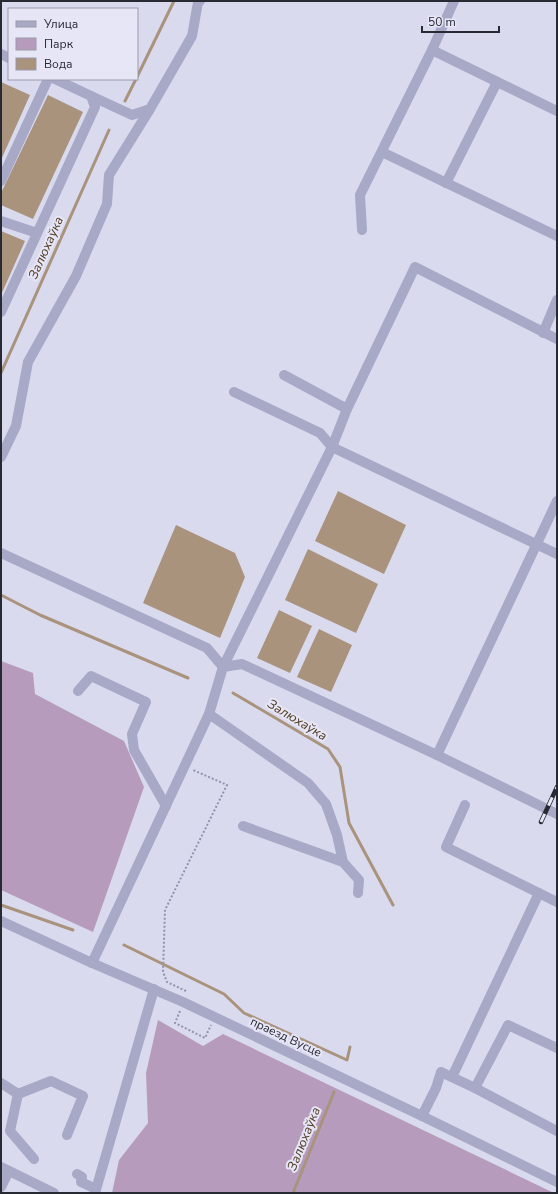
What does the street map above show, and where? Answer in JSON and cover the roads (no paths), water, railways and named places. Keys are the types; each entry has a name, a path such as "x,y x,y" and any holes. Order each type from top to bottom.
{"street":[{"path":"1,457 16,426 28,362 76,276 107,204 109,175 150,109 192,36 198,2 200,1"},
{"path":"362,230 360,195 432,50 454,1"},
{"path":"432,50 557,110"},
{"path":"1,181 48,80"},
{"path":"57,80 132,115 150,109"},
{"path":"446,183 497,82"},
{"path":"1,312 95,107 90,96"},
{"path":"382,152 557,236"},
{"path":"1,220 37,233"},
{"path":"92,963 209,714 223,667 332,447 347,409 415,267 557,339"},
{"path":"543,333 557,300"},
{"path":"284,375 347,409"},
{"path":"234,392 320,433 332,447 557,554"},
{"path":"437,755 557,501"},
{"path":"1,553 207,648 223,667"},
{"path":"223,667 242,664 437,755 557,814"},
{"path":"78,691 91,676 146,702 132,734 134,750 166,806"},
{"path":"209,714 308,783 326,804 338,835 343,862"},
{"path":"465,805 446,847 557,902"},
{"path":"243,826 343,862 359,880 358,893"},
{"path":"452,1077 539,893"},
{"name":"праезд Вусце","path":"1,921 215,1017 557,1182"},
{"path":"77,1174 82,1177 80,1182 96,1191 154,989"},
{"path":"475,1088 508,1025 557,1048"},
{"path":"422,1116 436,1088 441,1072 557,1131"},
{"path":"18,1094 51,1081 83,1096 67,1135"},
{"path":"1,1083 18,1094"},
{"path":"18,1094 10,1131 34,1159"},
{"path":"1,1187 5,1169 36,1189 54,1193"}],"water":[{"path":"1,82 30,95 1,160"},
{"path":"48,95 83,112 33,219 1,205 1,193"},
{"path":"1,231 25,241 1,295"},
{"path":"338,491 406,525 384,574 315,541"},
{"path":"176,525 235,553 245,577 220,638 143,603"},
{"path":"308,549 378,584 356,633 285,600"},
{"path":"279,610 312,626 290,673 257,658"},
{"path":"319,629 352,645 331,692 297,677"}],"waterway":[{"name":"Залюхаўка","path":"138,75 174,1"},
{"name":"Залюхаўка","path":"125,101 136,80"},
{"name":"Залюхаўка","path":"1,373 109,130"},
{"name":"Залюхаўка","path":"1,595 40,615 188,678"},
{"name":"Залюхаўка","path":"233,693 328,749 340,767 349,823 393,905"},
{"path":"1,905 73,930"},
{"path":"124,945 224,994 244,1013 347,1060 350,1047"},
{"name":"Залюхаўка","path":"293,1193 334,1092"}],"railway":[{"path":"541,822 557,787"}]}
